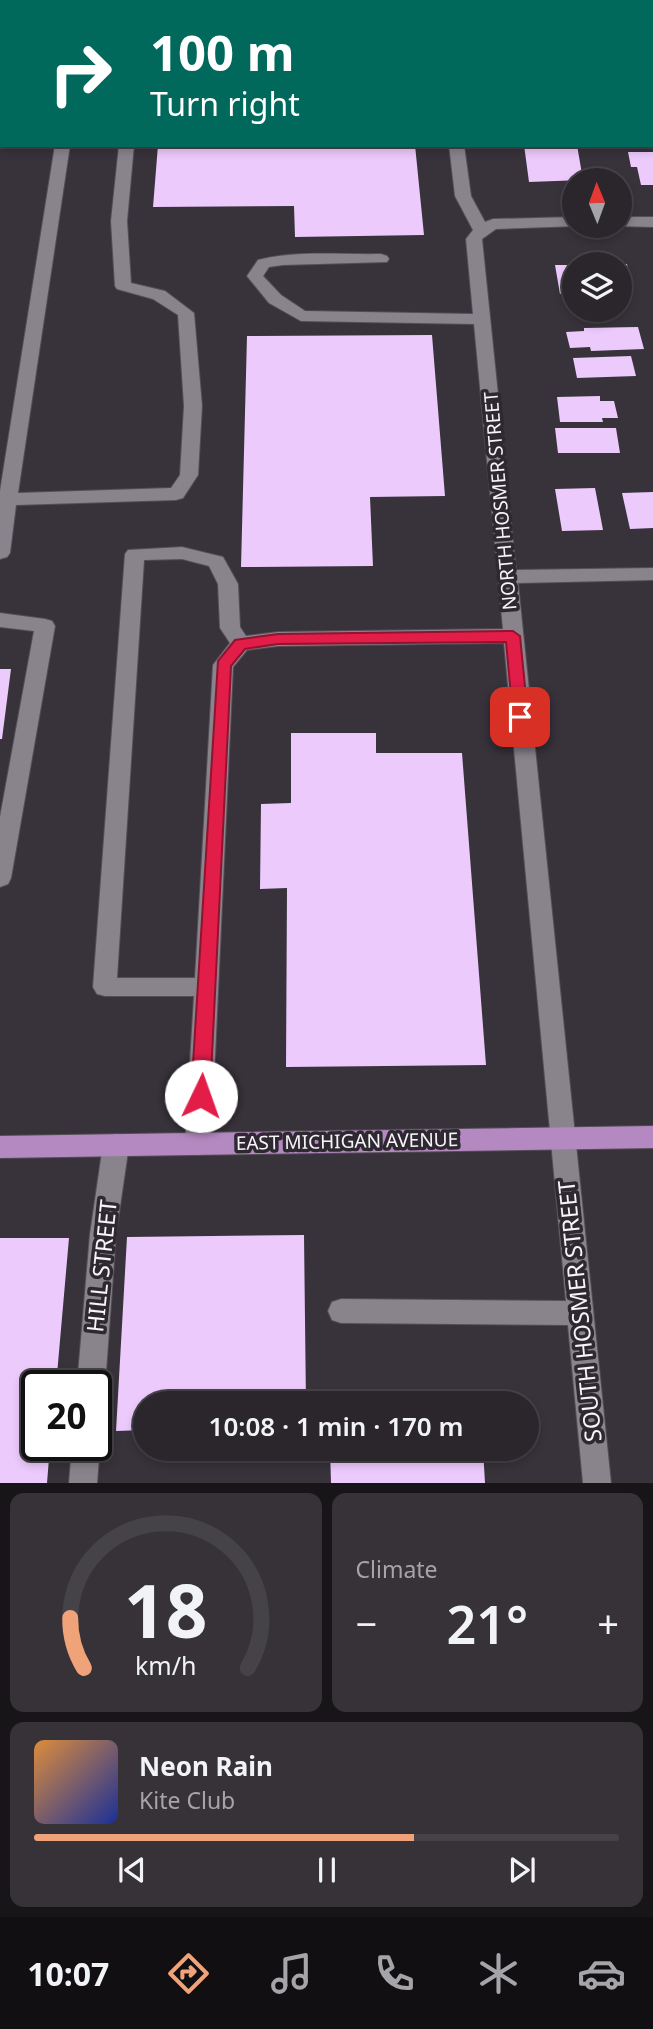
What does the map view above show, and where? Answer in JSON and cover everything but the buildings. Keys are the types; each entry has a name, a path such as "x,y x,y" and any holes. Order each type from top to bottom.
{"main road":[{"name":"EAST MICHIGAN AVENUE","path":"0,1147 653,1137"}],"street":[{"path":"0,553 63,147"},
{"path":"8,499 176,494 189,475 192,406 186,313 159,295 123,286 119,221 127,147"},
{"path":"456,147 463,196 478,235 493,224 562,222"},
{"path":"632,222 653,222"},
{"name":"NORTH HOSMER STREET","path":"478,235 482,319 564,1138"},
{"path":"381,259 284,260 264,263 255,276 275,299 301,316 482,319"},
{"path":"207,987 105,987 135,555 182,553 216,561 228,584 230,628 240,644"},
{"path":"509,577 653,574"},
{"path":"0,620 45,626 0,878"},
{"path":"198,1143 223,665 240,644 278,639 513,636"},
{"name":"SOUTH HOSMER STREET","path":"564,1138 597,1483"},
{"name":"HILL STREET","path":"92,1370 103,1234 116,1145"},
{"path":"341,1311 581,1313"},
{"path":"83,1483 85,1461"}],"route":[{"path":"201,1096 223,665 240,644 278,639 513,636 520,717"}]}
